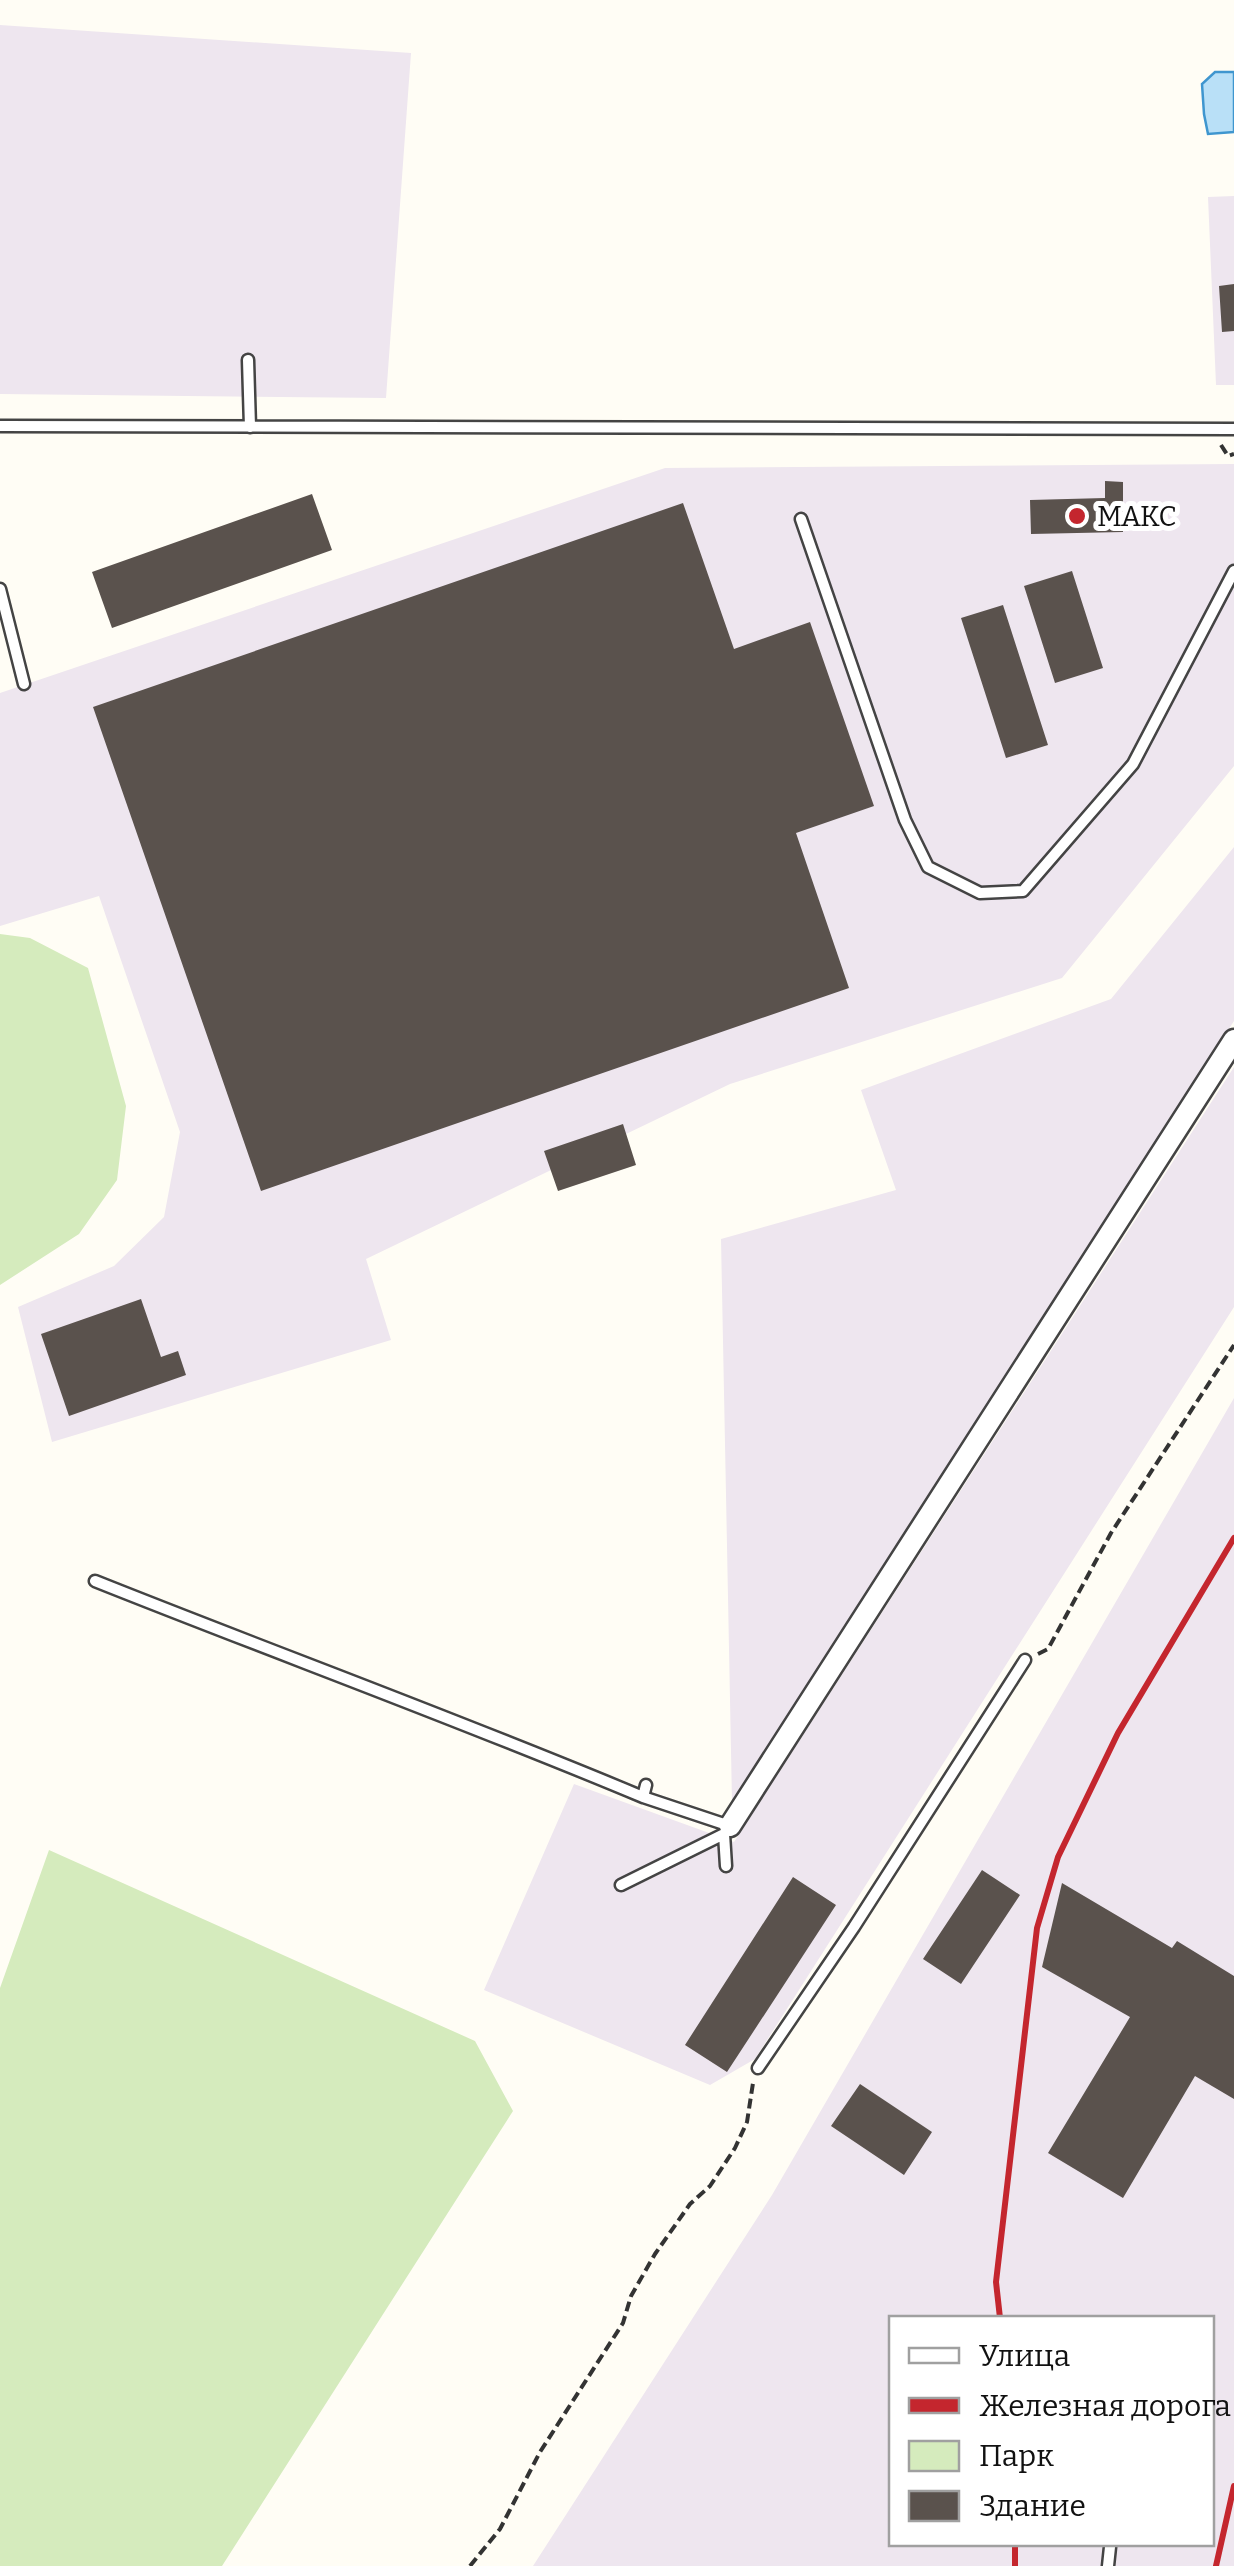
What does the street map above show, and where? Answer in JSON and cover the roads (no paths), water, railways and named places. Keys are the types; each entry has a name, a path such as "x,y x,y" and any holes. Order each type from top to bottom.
{"street":[{"path":"727,1830 1234,1040"}],"lane":[{"path":"248,360 250,427"},
{"path":"0,426 1234,429"},
{"path":"801,519 905,820 928,867 980,893 1024,891 1133,764 1234,571"},
{"path":"0,589 24,684"},
{"path":"95,1581 644,1791 727,1830"},
{"path":"758,2068 854,1927 1025,1660"},
{"path":"726,1866 727,1830"},
{"path":"621,1886 727,1830"},
{"path":"1108,2566 1110,2547"}],"water":[{"path":"1215,72 1234,72 1234,132 1208,134 1202,84"}],"railway":[{"path":"1000,2316 996,2282 1037,1928 1058,1857 1118,1733 1234,1538"},
{"path":"1216,2566 1234,2486"},
{"path":"1015,2546 1015,2566"}],"place":[{"name":"МАКС","path":"1077,516"}]}
